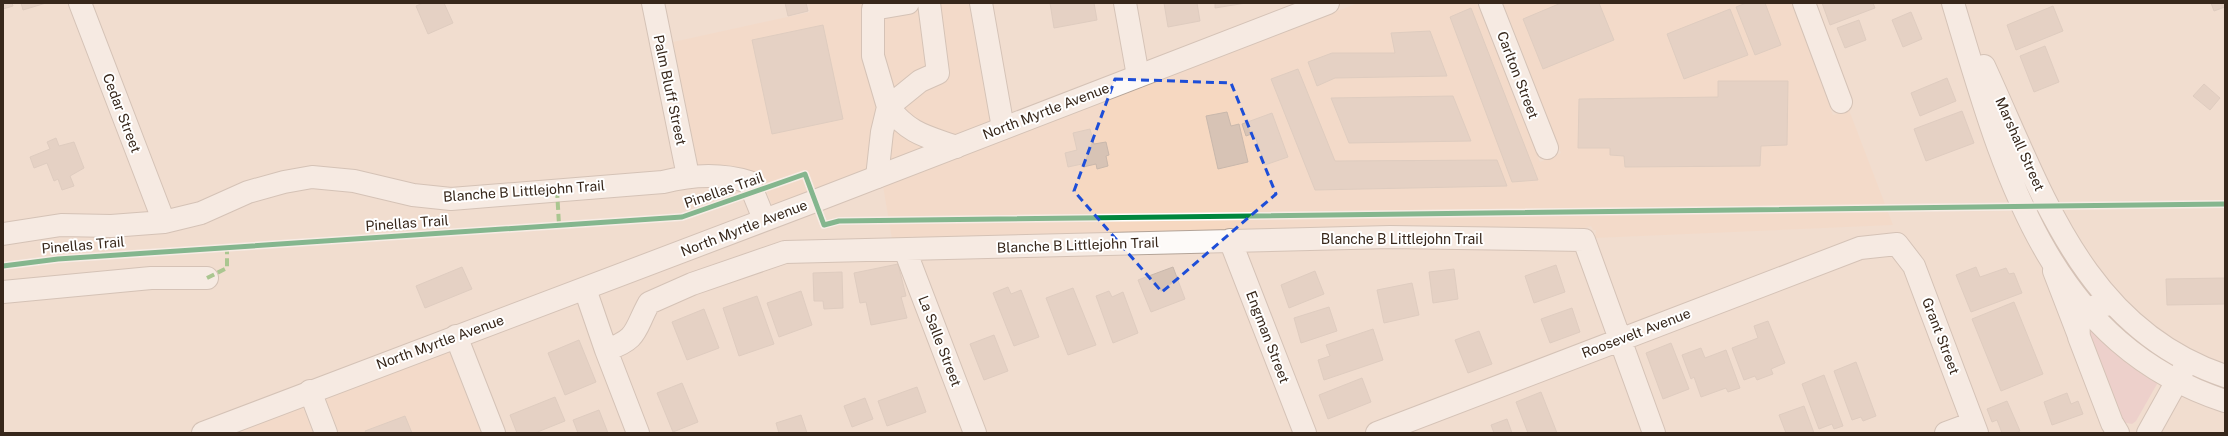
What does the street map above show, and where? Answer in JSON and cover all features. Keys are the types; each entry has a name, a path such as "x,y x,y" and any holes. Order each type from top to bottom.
{"street":[{"name":"Cedar Street","path":"80,3 164,222"},
{"name":"Palm Bluff Street","path":"652,3 688,176"},
{"path":"908,3 873,9 874,56 888,107 900,122 919,134 956,147"},
{"path":"877,177 882,132 888,107 920,81 938,73 929,3"},
{"path":"981,3 1003,128"},
{"path":"1125,3 1138,76"},
{"name":"North Myrtle Avenue","path":"203,433 310,391 585,289 1328,3"},
{"name":"Carlton Street","path":"1490,3 1547,148"},
{"path":"1804,3 1841,102"},
{"name":"Marshall Street","path":"1954,3 1994,139 2023,207 2048,255 2069,288 2087,310 2117,341 2146,364 2176,381 2225,401"},
{"name":"Marshall Street","path":"1954,3 2060,230 2077,260 2118,310 2140,329 2188,361 2225,376"},
{"name":"Blanche B Littlejohn Trail","path":"3,234 61,225 111,226 164,222 201,213 248,192 284,182 312,177 354,181 414,195 451,199 663,182 688,176 732,176 749,182 764,219"},
{"name":"Blanche B Littlejohn Trail","path":"606,350 629,340 637,331 649,303 699,281 785,252 1390,237 1584,240 1618,339"},
{"name":"Engman Street","path":"1230,240 1305,433"},
{"name":"Roosevelt Avenue","path":"1377,433 1618,339 1860,248 1897,244"},
{"name":"Grant Street","path":"1897,244 1914,266 1975,428"},
{"name":"La Salle Street","path":"905,250 975,433"},
{"name":"Marshall Street","path":"2048,255 2112,423 2118,433"},
{"path":"3,292 151,278 207,278"},
{"path":"585,289 606,350 638,433"},
{"path":"2087,310 2095,306 2105,305 2118,310"},
{"name":"Marshall Street","path":"2079,337 2078,324 2081,316 2087,310"},
{"path":"456,336 494,433"},
{"path":"1618,339 1654,433"},
{"path":"2148,433 2188,361"},
{"path":"310,391 326,433"},
{"path":"1946,433 1975,428"}],"highlighted area":[{"path":"1115,79 1231,83 1276,194 1162,292 1074,191"}],"shaded area":[{"path":"809,3 969,3 990,122 772,205 765,186 759,176 753,172 733,166 698,165 673,42 810,12"},
{"path":"1358,3 1477,3 1540,162 1561,153 1503,3 1792,3 1833,115 1849,110 1893,225 1595,238 1596,230 1593,230 1591,226 1582,229 1391,227 1239,229 1237,226 1228,230 914,239 913,236 904,239 892,239 883,186"},
{"path":"2089,324 2157,378 2157,384 2136,421 2132,424 2122,422 2086,327"},
{"path":"449,350 481,433 339,433 325,397"},
{"path":"302,405 313,433 232,433"}],"building":[{"path":"3,3 12,3 13,6 3,9"},
{"path":"21,3 46,3 23,10"},
{"path":"423,3 444,3 453,23 428,34 416,6"},
{"path":"785,3 806,3 808,11 788,16"},
{"path":"1050,3 1094,3 1097,20 1054,28"},
{"path":"1164,3 1197,3 1200,21 1168,27"},
{"path":"1215,3 1246,3 1215,8"},
{"path":"1561,3 1599,3 1614,40 1543,69 1523,19"},
{"path":"1746,3 1765,3 1781,45 1755,55 1736,7"},
{"path":"1822,3 1873,3 1875,8 1830,25"},
{"path":"2211,3 2225,3 2225,7 2214,11"},
{"path":"2053,6 2063,31 2016,50 2007,25"},
{"path":"1471,8 1538,180 1512,182 1450,17"},
{"path":"1730,9 1748,55 1684,79 1667,34"},
{"path":"1911,12 1922,39 1903,47 1892,20"},
{"path":"1859,20 1866,40 1845,48 1837,28"},
{"path":"823,25 843,119 772,134 752,40"},
{"path":"1430,31 1447,76 1335,78 1317,86 1308,62 1332,53 1395,53 1391,33"},
{"path":"2045,46 2059,82 2034,92 2020,56"},
{"path":"1298,69 1335,161 1497,160 1507,186 1315,190 1271,79"},
{"path":"1947,78 1956,101 1920,116 1911,93"},
{"path":"1718,81 1788,81 1787,145 1761,146 1760,166 1625,167 1624,156 1610,155 1610,148 1578,148 1579,99 1718,97"},
{"path":"2204,84 2220,98 2210,110 2193,96"},
{"path":"1453,96 1471,141 1349,143 1331,98"},
{"path":"1962,111 1974,143 1926,161 1914,129"},
{"path":"1227,112 1231,126 1239,124 1248,162 1218,169 1206,116"},
{"path":"1272,113 1288,157 1265,165 1254,133 1246,136 1242,124"},
{"path":"1090,129 1094,144 1106,142 1109,155 1106,156 1108,166 1097,169 1096,164 1083,167 1082,164 1068,167 1065,153 1077,150 1073,133"},
{"path":"56,138 59,146 74,142 84,168 70,176 74,186 62,190 58,179 54,181 47,163 34,168 30,157 50,149 47,142"},
{"path":"898,264 906,296 901,297 907,318 871,325 866,302 860,303 854,273"},
{"path":"1556,265 1565,292 1534,303 1525,276"},
{"path":"462,267 472,289 425,308 416,286"},
{"path":"1173,267 1185,299 1151,312 1138,280"},
{"path":"1976,267 1980,277 2006,268 2009,274 2014,273 2022,293 1971,312 1956,275"},
{"path":"1454,269 1458,299 1433,303 1429,272"},
{"path":"1315,271 1324,294 1289,308 1281,285"},
{"path":"842,272 843,308 824,309 823,301 814,301 813,273"},
{"path":"2225,278 2225,304 2167,305 2166,279"},
{"path":"1412,283 1419,315 1384,323 1377,290"},
{"path":"1008,287 1011,294 1021,290 1039,337 1014,346 993,293"},
{"path":"1073,288 1096,345 1068,355 1046,298"},
{"path":"801,291 812,325 779,337 767,303"},
{"path":"1109,291 1112,297 1123,292 1138,333 1113,343 1096,296"},
{"path":"757,296 774,344 739,356 723,308"},
{"path":"2014,302 2043,374 2001,391 1972,319"},
{"path":"1329,307 1337,331 1301,343 1294,318"},
{"path":"1572,308 1580,332 1550,343 1541,319"},
{"path":"704,309 719,348 687,360 672,322"},
{"path":"1768,321 1785,363 1771,369 1773,374 1757,380 1755,376 1744,380 1732,348 1758,338 1754,326"},
{"path":"1373,329 1383,360 1324,380 1318,360 1330,356 1326,345"},
{"path":"1479,331 1492,364 1468,373 1455,340"},
{"path":"994,335 1008,371 984,380 970,344"},
{"path":"579,340 596,382 565,395 548,353"},
{"path":"1671,343 1689,389 1663,399 1646,353"},
{"path":"1701,348 1705,358 1726,350 1740,388 1728,392 1726,388 1701,397 1694,377 1691,379 1682,355"},
{"path":"1856,362 1876,416 1863,421 1861,417 1852,420 1834,371"},
{"path":"1824,375 1843,426 1834,429 1832,424 1819,429 1802,384"},
{"path":"1362,378 1371,402 1328,419 1319,395"},
{"path":"682,383 698,422 673,432 657,393"},
{"path":"917,387 926,412 887,426 878,401"},
{"path":"1541,392 1557,433 1528,433 1516,402"},
{"path":"2067,393 2071,404 2078,401 2083,414 2052,425 2044,402"},
{"path":"555,397 565,421 535,433 517,433 510,415"},
{"path":"865,398 873,419 852,427 844,406"},
{"path":"2007,401 2020,431 2015,433 2002,433 1997,420 1992,422 1987,409"},
{"path":"1804,406 1814,433 1786,433 1779,415"},
{"path":"599,410 608,433 578,433 573,420"},
{"path":"801,415 807,433 779,433 776,423"},
{"path":"405,416 412,433 366,433 365,431"},
{"path":"1507,419 1512,433 1494,433 1491,425"}],"marked path":[{"path":"557,190 559,225"},
{"path":"207,278 227,268 227,247"}],"cycle path":[{"name":"Pinellas Trail","path":"3,266 58,259 682,217 805,174 824,225 839,221 2225,204"}]}
